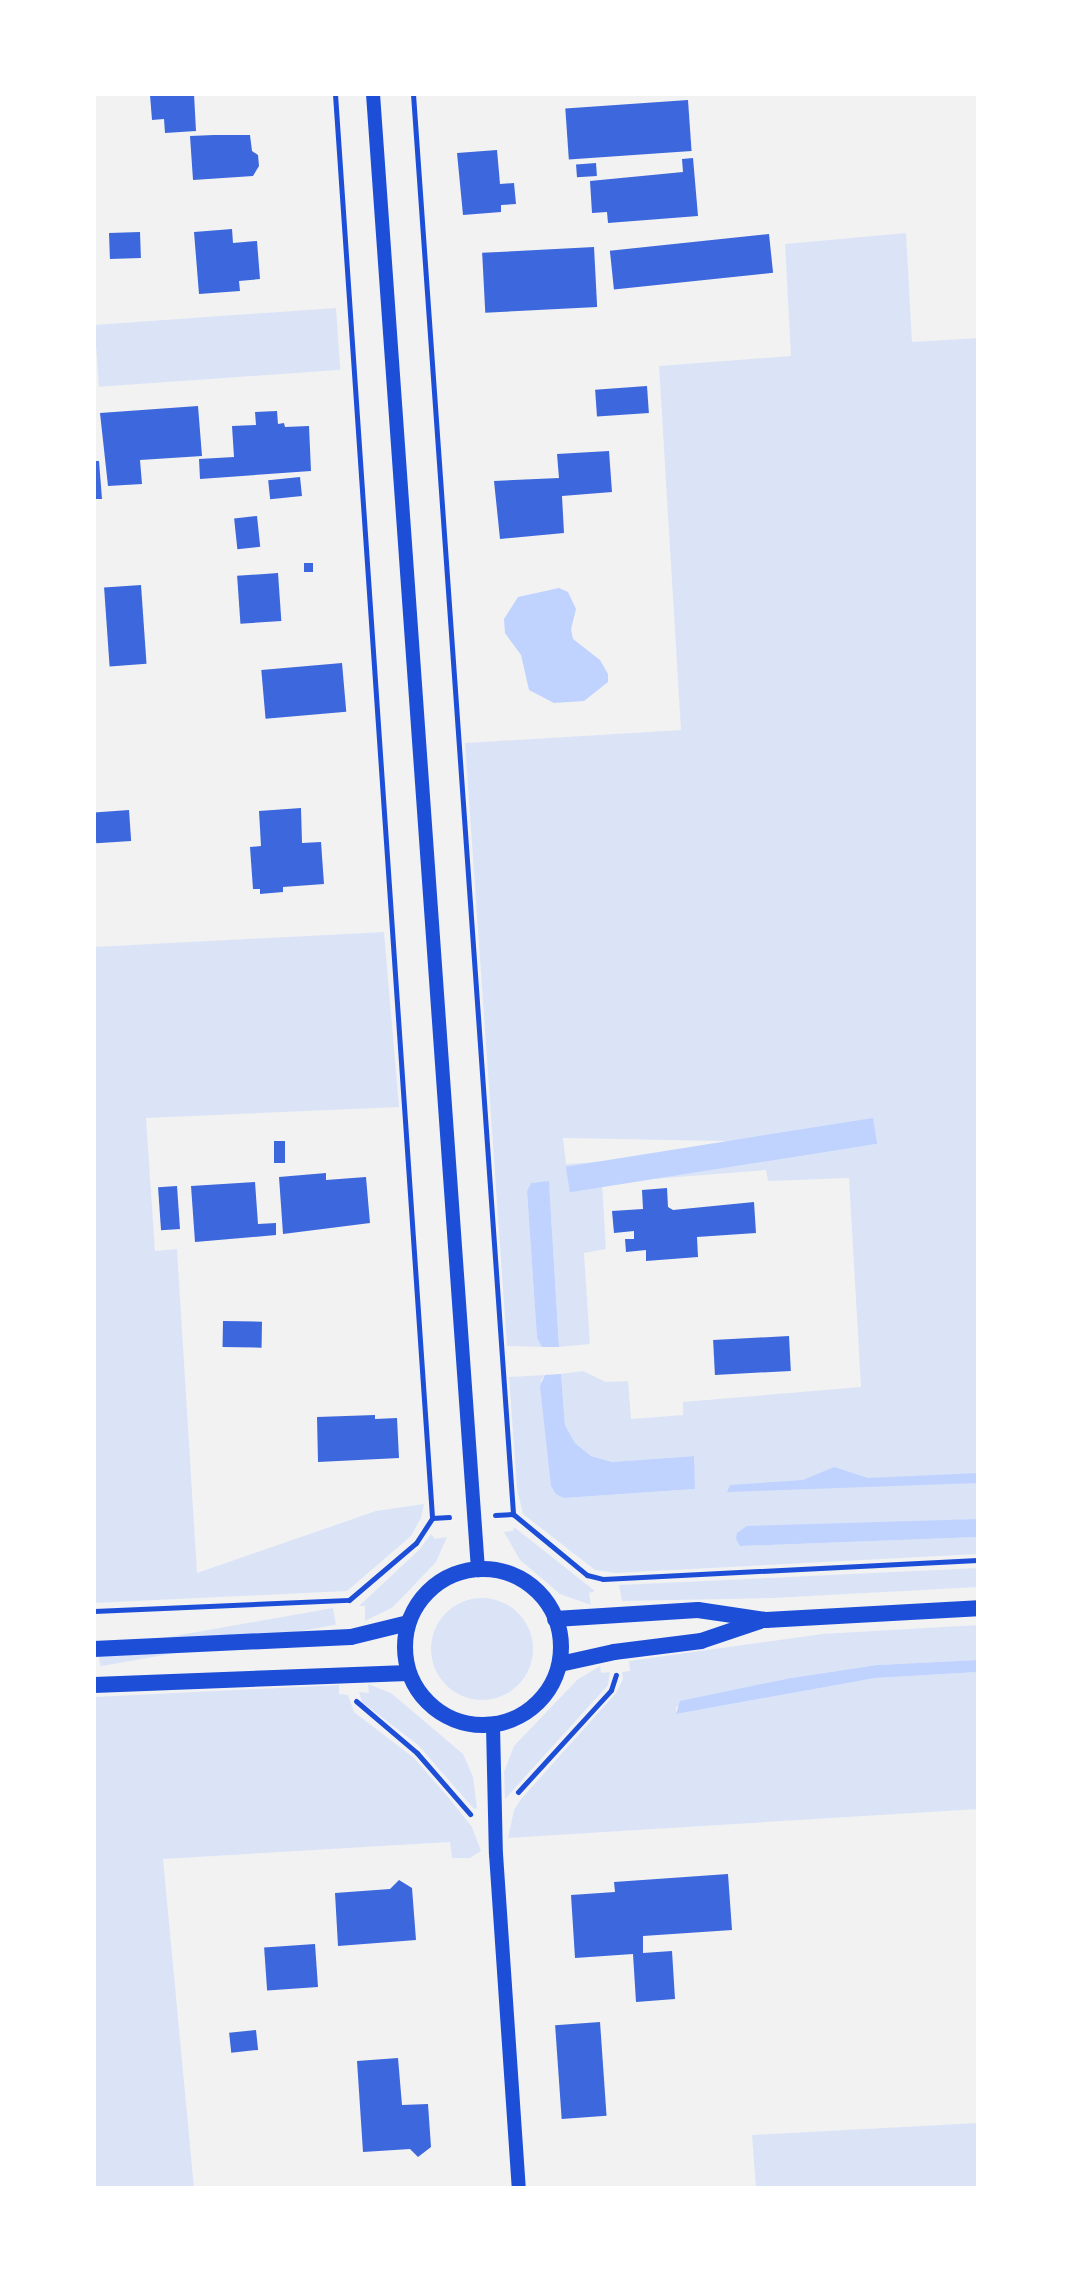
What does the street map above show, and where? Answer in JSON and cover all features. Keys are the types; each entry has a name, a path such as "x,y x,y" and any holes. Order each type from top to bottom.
{"main road":[{"path":"478,1570 509,1573 542,1596 555,1619 560,1633 560,1664 547,1693 533,1709 514,1720 493,1726 472,1725 451,1719 432,1708 408,1673 404,1651 408,1623 422,1597 436,1584 453,1575 478,1570"},
{"path":"555,1619 698,1610 766,1620 978,1608"},
{"path":"560,1664 614,1652 701,1641 766,1620"},
{"path":"94,1649 351,1637 408,1623"},
{"path":"94,1685 408,1673"}],"street":[{"path":"373,94 478,1570"},
{"path":"493,1726 496,1854 519,2188"}],"path":[{"path":"335,94 432,1518"},
{"path":"413,94 513,1514"},
{"path":"603,1579 978,1560"},
{"path":"94,1611 349,1600"},
{"path":"515,1797 611,1690 617,1672 614,1652"},
{"path":"353,1673 358,1706 417,1753 469,1812 496,1854"}],"shaded area":[{"path":"906,233 912,342 978,338 978,1519 877,1524 740,1546 978,1537 978,1554 615,1573 595,1570 523,1514 517,1489 509,1377 545,1375 541,1380 564,1498 695,1489 693,1456 612,1462 591,1456 575,1443 565,1425 561,1374 583,1371 606,1382 628,1381 631,1419 683,1415 683,1402 861,1387 849,1178 768,1181 766,1170 602,1183 606,1249 584,1253 590,1344 559,1347 549,1182 531,1183 527,1191 537,1338 542,1347 507,1346 465,743 681,730 659,366 791,356 785,244","holes":["563,1138 876,1144 566,1164"]},
{"path":"336,308 340,370 99,387 95,325"},
{"path":"384,932 399,1107 146,1118 155,1251 177,1249 197,1573 376,1511 424,1504 421,1518 411,1536 347,1591 94,1603 94,947"},
{"path":"514,1527 595,1591 589,1593 591,1605 560,1594 520,1560 504,1532 513,1531"},
{"path":"431,1534 435,1539 447,1537 436,1562 393,1607 365,1621 365,1606 359,1606 419,1550"},
{"path":"978,1568 978,1587 773,1598 622,1601 619,1585"},
{"path":"482,1598 502,1601 525,1620 530,1629 533,1649 530,1669 511,1692 502,1697 482,1700 462,1697 439,1678 434,1669 431,1649 434,1629 453,1606 462,1601"},
{"path":"333,1608 336,1625 101,1666 98,1650"},
{"path":"978,1625 978,1660 877,1665 791,1678 676,1707 676,1714 875,1678 978,1672 978,1809 508,1838 514,1810 521,1799 616,1693 623,1679 622,1672 630,1671 629,1661 822,1634"},
{"path":"600,1666 601,1673 610,1672 608,1685 505,1799 504,1772 514,1746 577,1680"},
{"path":"368,1684 391,1693 463,1754 473,1777 477,1808 474,1809 418,1745 362,1702 359,1692 369,1693"},
{"path":"339,1685 339,1694 348,1695 354,1712 414,1758 448,1797 472,1827 481,1851 470,1858 452,1858 450,1842 163,1859 194,2188 94,2188 94,1697"},
{"path":"978,2123 978,2188 756,2188 752,2135"}],"water":[{"path":"559,588 568,592 576,609 571,629 573,639 600,660 608,674 608,682 584,701 554,703 529,690 521,655 505,633 504,619 518,597"},
{"path":"873,1118 877,1144 570,1192 566,1167"},
{"path":"549,1181 559,1347 542,1347 537,1338 527,1191 531,1183"},
{"path":"561,1374 565,1425 575,1443 591,1456 612,1462 694,1456 695,1489 564,1498 556,1494 551,1486 540,1386 545,1375"},
{"path":"834,1467 868,1478 978,1473 978,1483 727,1492 730,1485 803,1480"},
{"path":"978,1519 978,1537 740,1546 736,1539 737,1533 747,1526"},
{"path":"978,1660 978,1672 875,1678 676,1714 680,1701 791,1678 877,1665"}],"building":[{"path":"194,94 196,131 165,133 164,119 152,120 150,95"},
{"path":"688,100 692,151 569,159 565,109"},
{"path":"250,135 252,151 258,155 259,166 253,176 193,180 190,136"},
{"path":"497,150 500,184 514,183 516,204 501,205 501,212 463,215 457,153"},
{"path":"693,158 698,216 608,223 607,212 592,213 590,181 683,172 682,159"},
{"path":"596,163 597,176 577,177 576,164"},
{"path":"232,229 233,243 257,241 260,279 239,281 240,291 199,294 194,232"},
{"path":"140,232 141,258 110,259 109,233"},
{"path":"769,234 773,273 614,290 610,251"},
{"path":"594,247 597,307 485,313 482,253"},
{"path":"647,386 649,413 597,417 595,390"},
{"path":"198,406 202,456 140,460 142,484 108,486 100,413"},
{"path":"277,411 278,424 284,423 285,427 309,426 311,471 200,479 199,459 234,457 232,426 256,425 255,412"},
{"path":"609,451 612,492 562,496 564,533 500,539 494,481 559,478 557,454"},
{"path":"94,461 99,461 102,499 94,499"},
{"path":"300,477 302,496 270,499 268,480"},
{"path":"257,516 260,547 237,549 234,518"},
{"path":"304,563 313,563 313,572 304,572"},
{"path":"278,573 281,621 240,624 237,576"},
{"path":"141,585 147,664 110,666 104,588"},
{"path":"342,663 346,712 266,719 261,670"},
{"path":"301,808 302,843 321,842 324,884 283,887 283,892 260,894 260,889 253,889 250,847 261,846 259,811"},
{"path":"129,810 131,841 96,843 94,812"},
{"path":"274,1141 285,1141 285,1163 274,1163"},
{"path":"326,1173 326,1180 366,1177 370,1223 283,1234 279,1177"},
{"path":"255,1182 258,1224 276,1223 276,1235 195,1242 191,1186"},
{"path":"177,1186 180,1229 161,1230 158,1187"},
{"path":"667,1188 668,1207 673,1210 754,1202 756,1233 697,1237 698,1257 646,1261 646,1250 626,1252 625,1239 634,1239 634,1231 614,1233 612,1211 643,1209 642,1190"},
{"path":"223,1321 262,1322 262,1348 223,1347"},
{"path":"789,1336 791,1371 715,1375 713,1340"},
{"path":"375,1415 375,1419 397,1418 399,1458 318,1462 317,1417"},
{"path":"728,1874 732,1930 643,1936 643,1953 672,1951 675,1999 636,2002 633,1954 575,1958 571,1895 615,1892 614,1882"},
{"path":"399,1880 412,1888 416,1940 338,1946 335,1893 390,1889"},
{"path":"315,1944 318,1987 267,1990 264,1948"},
{"path":"600,2022 607,2116 562,2119 555,2025"},
{"path":"256,2030 258,2050 231,2053 229,2033"},
{"path":"398,2058 402,2105 428,2104 431,2147 418,2157 410,2149 363,2152 357,2061"}]}
